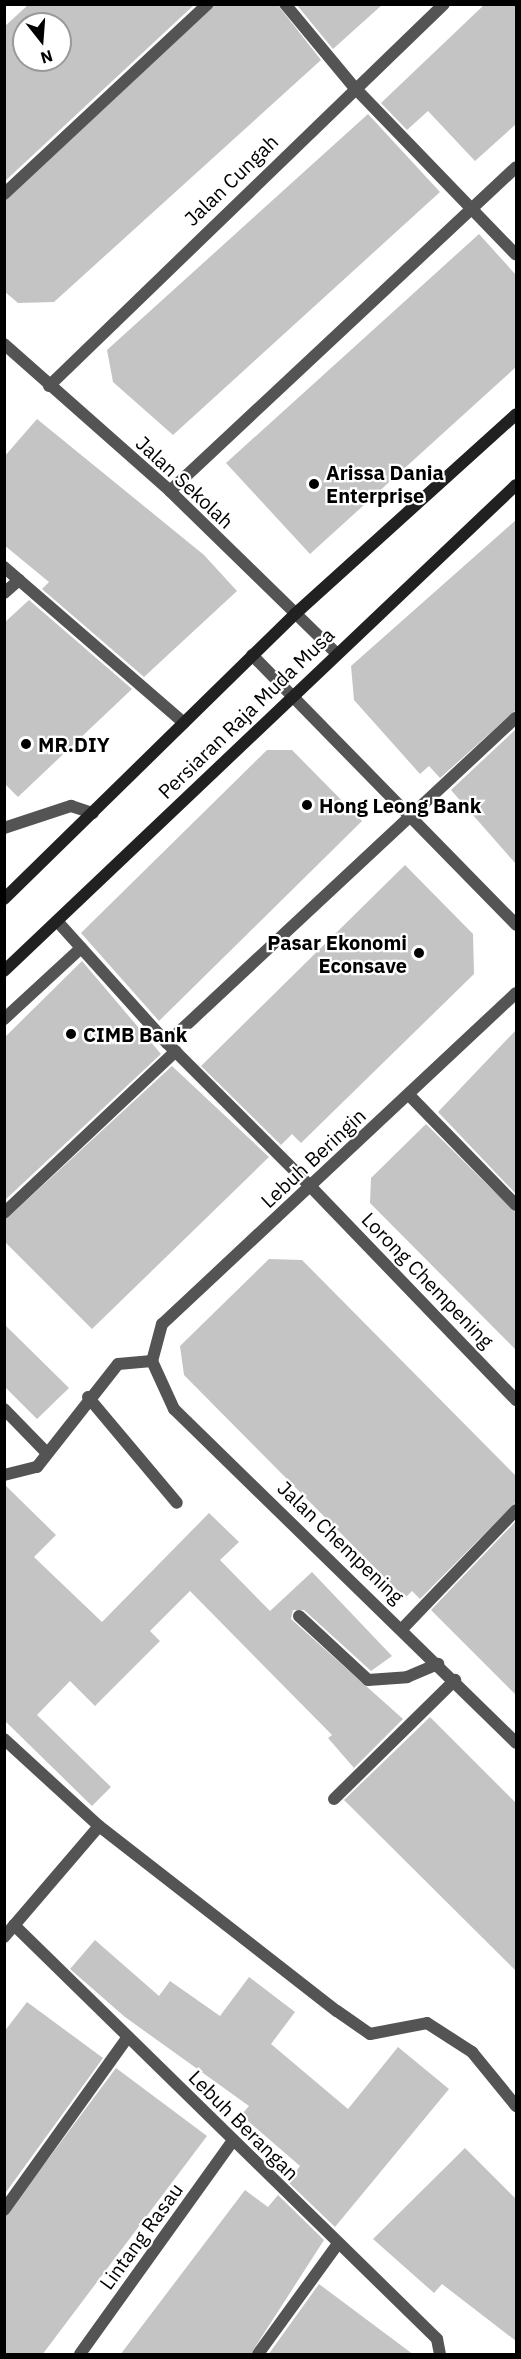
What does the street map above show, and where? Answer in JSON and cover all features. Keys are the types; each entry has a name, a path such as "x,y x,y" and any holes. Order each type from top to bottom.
{"main road":[{"name":"Persiaran Raja Muda Musa","path":"4,899 252,655 516,414"},
{"name":"Persiaran Raja Muda Musa","path":"4,971 336,653 516,485"}],"street":[{"path":"4,194 208,4"},
{"path":"285,4 354,87 474,206 516,255"},
{"name":"Jalan Cungah","path":"49,386 354,87 444,4"},
{"path":"170,491 516,166"},
{"name":"Jalan Sekolah","path":"4,344 170,491 336,653"},
{"path":"4,567 184,723"},
{"path":"4,593 19,580"},
{"path":"252,655 293,694 516,925"},
{"path":"4,1213 409,814 516,718"},
{"path":"4,828 71,806 93,813"},
{"name":"Lorong Chempening","path":"57,921 172,1047 311,1187 516,1400"},
{"path":"4,1019 81,948"},
{"name":"Lebuh Beringin","path":"152,1360 162,1324 410,1096 516,993"},
{"path":"410,1096 516,1205"},
{"path":"4,1475 37,1467 88,1397 118,1364 152,1360"},
{"name":"Jalan Chempening","path":"152,1360 174,1409 402,1628 516,1743"},
{"path":"88,1397 177,1503"},
{"path":"4,1409 46,1452"},
{"path":"402,1628 516,1510"},
{"path":"299,1616 368,1680 407,1677 438,1664"},
{"path":"334,1799 455,1680"},
{"path":"4,1739 99,1826 370,2034 427,2023 472,2052 516,2106"},
{"path":"4,1937 99,1826"},
{"name":"Lebuh Berangan","path":"14,1925 337,2245 437,2339 440,2355"},
{"path":"4,2210 128,2037"},
{"name":"Lintang Rasau","path":"80,2355 233,2140"},
{"path":"258,2355 337,2245"}],"building":[{"path":"29,4 195,4 4,182 4,27 12,20 12,72 72,72 72,12 20,12"},
{"path":"216,4 277,4 321,60 54,302 18,303 4,291 4,202"},
{"path":"296,4 383,4 333,49"},
{"path":"485,4 516,4 516,124 475,161 428,111 407,130 381,103"},
{"path":"368,114 440,192 173,435 113,382 107,350"},
{"path":"479,234 516,275 516,367 310,554 226,463"},
{"path":"37,419 204,555 237,591 144,677 42,589 49,582 4,545 4,457"},
{"path":"516,520 516,710 440,778 429,766 420,774 354,700 351,666"},
{"path":"29,600 132,689 18,797 4,783 4,623"},
{"path":"516,729 516,864 451,790"},
{"path":"267,750 292,750 362,821 159,1021 81,933"},
{"path":"405,865 473,934 474,974 301,1143 292,1134 281,1145 201,1066"},
{"path":"82,961 161,1054 4,1201 4,1038"},
{"path":"516,1030 516,1194 438,1112"},
{"path":"172,1066 269,1157 92,1329 4,1241 4,1221"},
{"path":"426,1124 516,1213 516,1350 370,1203 371,1178"},
{"path":"269,1259 302,1260 516,1476 516,1502 420,1599 412,1591 405,1598 184,1375 180,1346"},
{"path":"4,1324 69,1388 37,1419 4,1386"},
{"path":"4,1484 56,1535 34,1557 102,1622 209,1513 239,1542 220,1560 270,1611 312,1572 392,1656 371,1671 304,1610 293,1610 291,1619 403,1719 354,1768 328,1738 332,1735 190,1591 150,1631 160,1641 95,1706 70,1681 37,1715 111,1787 92,1806 4,1720"},
{"path":"516,1521 516,1695 431,1610"},
{"path":"430,1717 516,1803 516,1971 344,1800"},
{"path":"95,1940 159,1996 170,1981 220,2016 249,1977 295,2012 271,2044 348,2109 398,2047 449,2089 335,2227 288,2182 300,2166 241,2115 249,2106 125,2017 70,1969"},
{"path":"27,2002 103,2058 4,2195 4,2032"},
{"path":"116,2068 207,2136 42,2355 4,2355 4,2218"},
{"path":"465,2148 516,2199 516,2341 442,2284 434,2293 373,2239"},
{"path":"245,2190 268,2207 278,2195 324,2240 250,2355 120,2355"},
{"path":"319,2284 414,2355 268,2355"}],"place":[{"name":"Arissa Dania Enterprise","path":"314,484"},
{"name":"MR.DIY","path":"26,744"},
{"name":"Hong Leong Bank","path":"307,805"},
{"name":"Pasar Ekonomi Econsave","path":"419,953"},
{"name":"CIMB Bank","path":"71,1034"}]}
